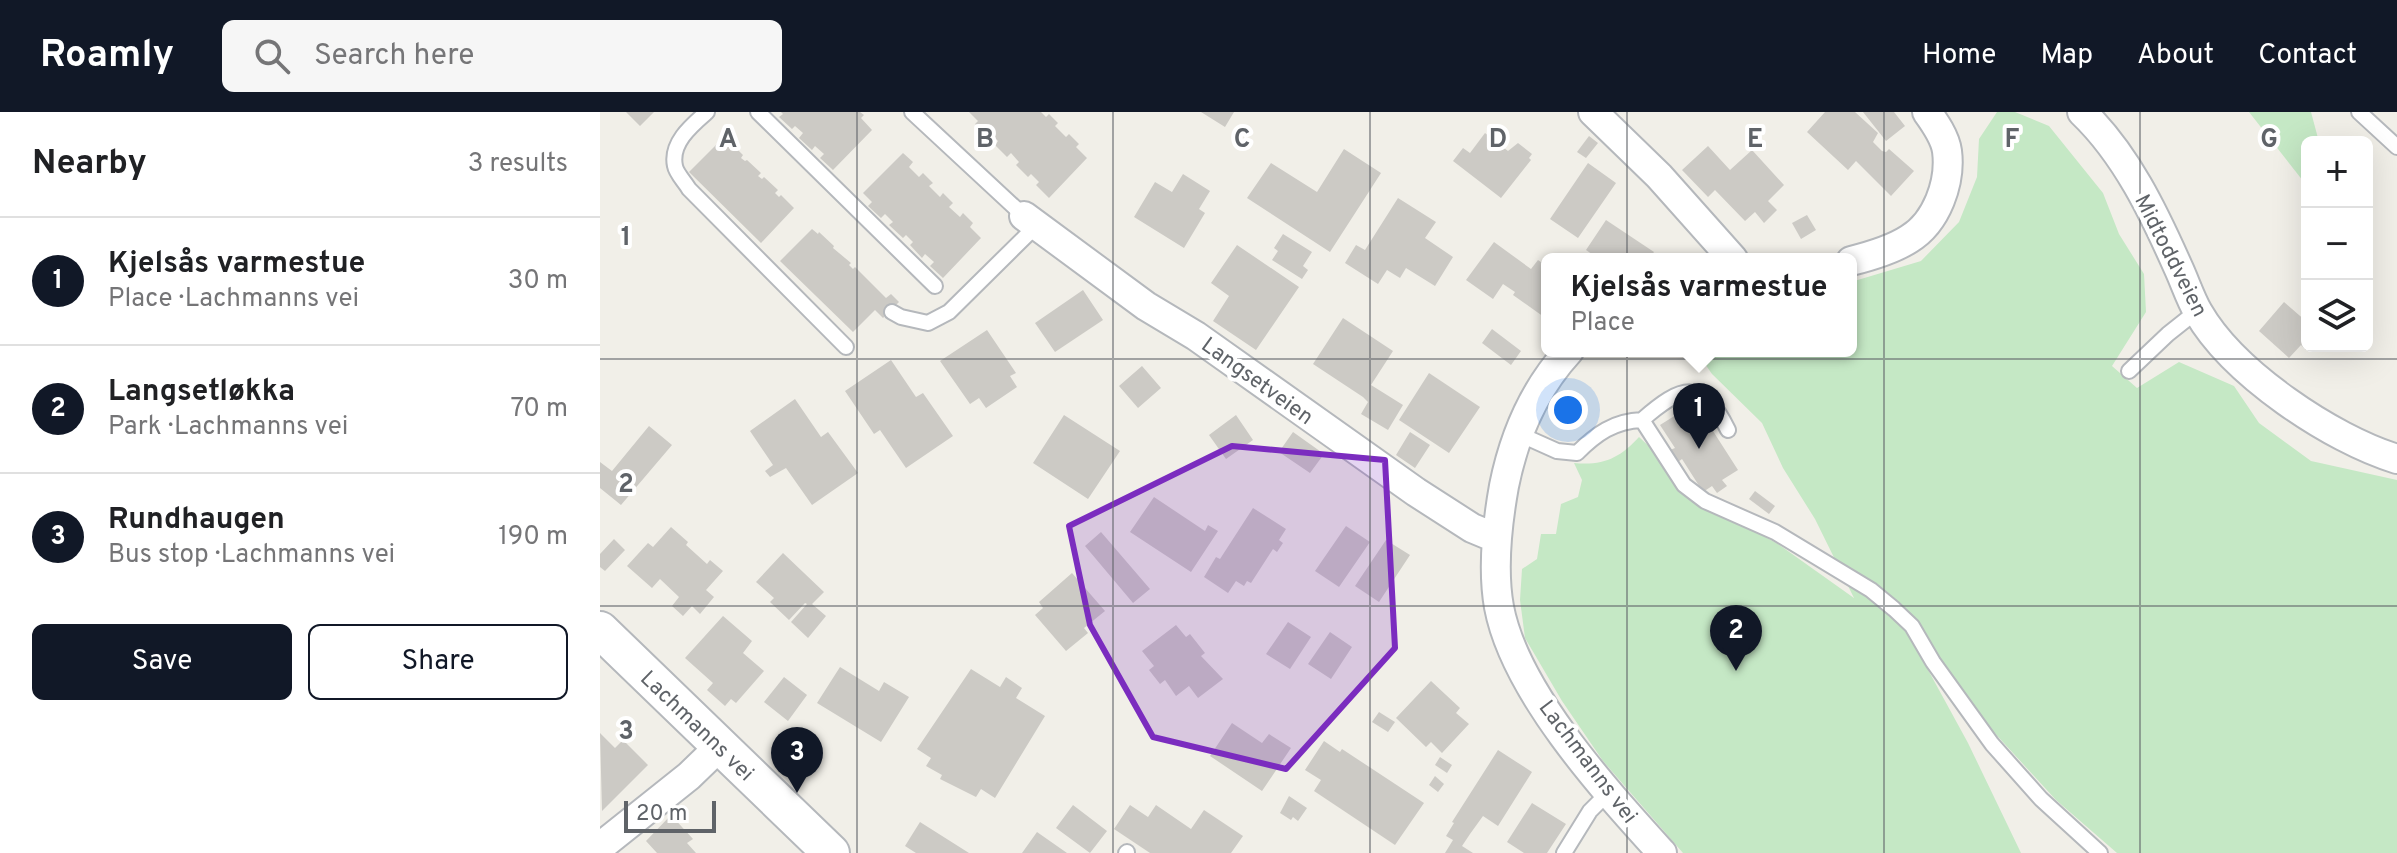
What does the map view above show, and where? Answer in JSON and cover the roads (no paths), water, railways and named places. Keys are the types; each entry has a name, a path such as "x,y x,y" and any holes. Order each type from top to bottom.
{"street":[{"path":"1593,112 1659,176 1728,253"},
{"path":"1857,259 1880,253 1911,238 1934,212 1947,173 1947,149 1927,112"},
{"name":"Midtoddveien","path":"2082,112 2115,150 2132,176 2178,265 2197,311 2209,329 2256,377 2300,411 2346,437 2397,459"},
{"name":"Langsetveien","path":"1030,221 1146,306 1196,336 1416,492 1472,528 1496,538"},
{"name":"Lachmanns vei","path":"1564,357 1536,397 1509,464 1496,538 1499,605 1505,633 1557,725 1608,793 1662,853"},
{"name":"Lachmanns vei","path":"600,630 831,853"},
{"path":"600,847 689,776 720,746"}],"lane":[{"path":"707,112 685,131 676,151 675,167 689,189 846,347"},
{"path":"758,112 935,286"},
{"path":"892,312 928,323 949,312 1030,221 912,112"},
{"path":"2359,112 2397,147"},
{"path":"2129,371 2197,311"},
{"path":"1519,434 1557,451 1577,453 1610,426 1642,420 1669,398 1697,393 1707,396 1718,408 1728,430"},
{"path":"1642,420 1684,485 1705,501 1775,532 1871,590 1912,626 1933,662 1992,744 2041,799 2100,853"},
{"path":"1564,853 1590,811 1608,793"}],"place":[{"name":"Kjelsås varmestue","path":"1699,449"},
{"name":"Langsetløkka","path":"1736,671"},
{"name":"Rundhaugen","path":"797,793"}]}
